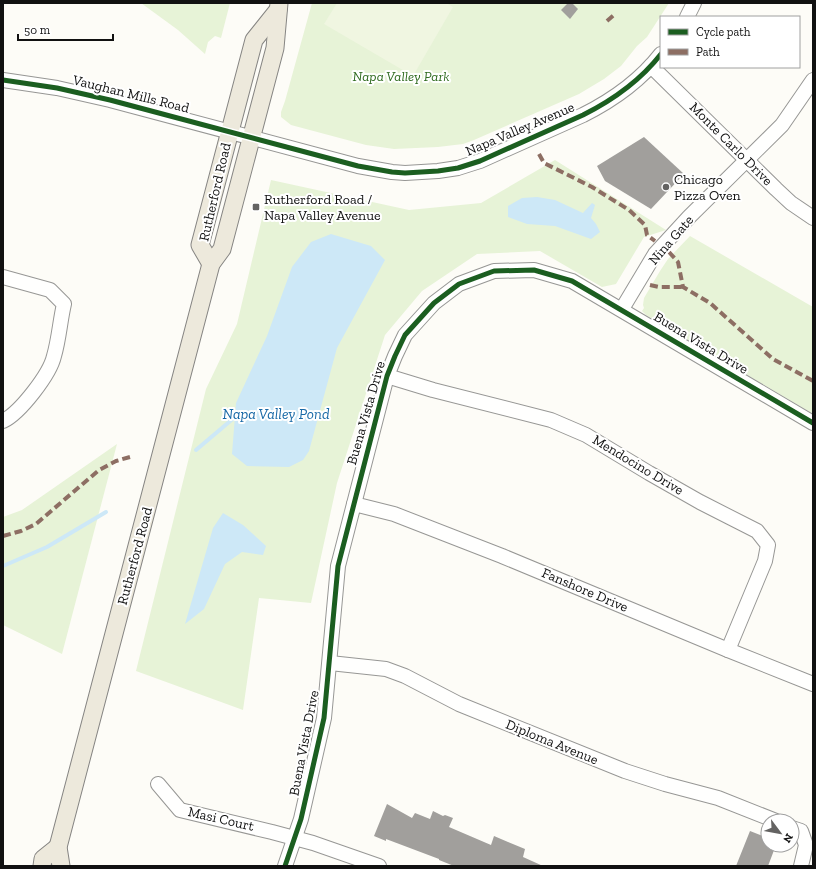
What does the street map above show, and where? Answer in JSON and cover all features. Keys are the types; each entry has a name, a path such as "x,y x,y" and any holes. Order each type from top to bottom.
{"main road":[{"name":"Rutherford Road","path":"211,264 200,245 254,40 278,6"},
{"name":"Rutherford Road","path":"61,866 58,847 211,264 222,249 252,139 275,48 278,6"},
{"path":"42,866 43,859 58,847"}],"street":[{"path":"687,16 694,3"},
{"name":"Napa Valley Avenue","path":"252,139 358,166 392,172 420,172 458,168 480,161 598,108 623,91 651,66 660,55"},
{"name":"Monte Carlo Drive","path":"651,66 791,203 813,218"},
{"name":"Vaughan Mills Road","path":"3,80 72,91 252,139"},
{"name":"Nina Gate","path":"622,309 661,246 782,126 813,80"},
{"name":"Buena Vista Drive","path":"285,866 300,819 324,718 338,566 387,376 405,335 434,303 459,284 494,271 534,270 572,281 622,309 813,423"},
{"path":"3,278 50,290 64,304 54,358 36,390 10,418 3,420"},
{"name":"Mendocino Drive","path":"387,376 433,390 551,420 586,434 655,476 757,531 768,545 765,561 728,650"},
{"name":"Fanshore Drive","path":"354,504 394,514 495,553 813,684"},
{"name":"Diploma Avenue","path":"330,663 386,669 459,704 625,772 718,798 760,815"},
{"name":"Masi Court","path":"158,784 180,810 294,838 379,866"},
{"path":"800,831 806,845 801,866"}],"green space":[{"path":"141,3 230,3 221,38 215,36 208,42 205,54 178,30"},
{"name":"Napa Valley Park","path":"312,3 669,3 647,37 637,46 621,66 604,79 579,94 463,144 394,149 366,145 291,125 281,117 281,112"},
{"path":"337,3 446,3 453,7 413,76 324,24"},
{"path":"555,160 666,230 644,237 616,284 602,287 540,251 477,254 422,291 385,335 337,483 311,603 259,598 243,710 136,671 206,389 237,324 271,180 409,210 481,203"},
{"path":"690,236 813,307 813,414 646,315 642,311 644,308 644,298 660,271 668,259"},
{"path":"117,444 62,654 3,625 3,517 22,510"}],"water":[{"path":"537,197 555,200 583,213 592,203 595,205 591,218 600,232 591,239 555,226 527,224 508,217 508,206 522,198"},
{"name":"Napa Valley Pond","path":"331,234 371,246 385,260 337,348 309,451 303,460 289,467 247,466 232,454 236,403 267,336 292,267 311,242"},
{"path":"223,513 243,525 266,546 263,555 242,552 225,564 204,609 185,624 213,528"}],"building":[{"path":"568,3 572,3 578,9 570,19 561,10"},
{"path":"644,137 684,174 651,209 605,181 597,166"},
{"path":"387,804 412,818 415,813 430,819 433,811 443,816 445,815 453,818 449,827 491,845 494,836 525,849 523,857 543,866 454,866 386,839 386,841 374,836"},
{"path":"750,831 760,835 760,853 773,853 768,866 736,866"}],"waterway":[{"path":"196,450 235,417"},
{"path":"3,566 47,547 106,512"}],"marked path":[{"path":"607,21 615,14"},
{"path":"539,154 544,163 592,187 629,210 645,225 647,235 655,241"},
{"path":"669,252 678,262 683,287 710,303 773,359 813,381"},
{"path":"650,285 659,287 683,287"},
{"path":"3,536 21,531 36,524 99,470 116,461 130,457"}],"cycle path":[{"path":"3,80 57,88 110,100 358,166 405,173 458,168 480,161 583,115 605,103 625,89 644,73 660,55"},
{"path":"285,866 301,819 324,718 338,566 387,376 405,335 434,303 459,284 494,271 534,270 572,281 813,423"}],"place":[{"name":"Chicago Pizza Oven","path":"666,187"},
{"name":"Rutherford Road / Napa Valley Avenue","path":"256,207"}]}
